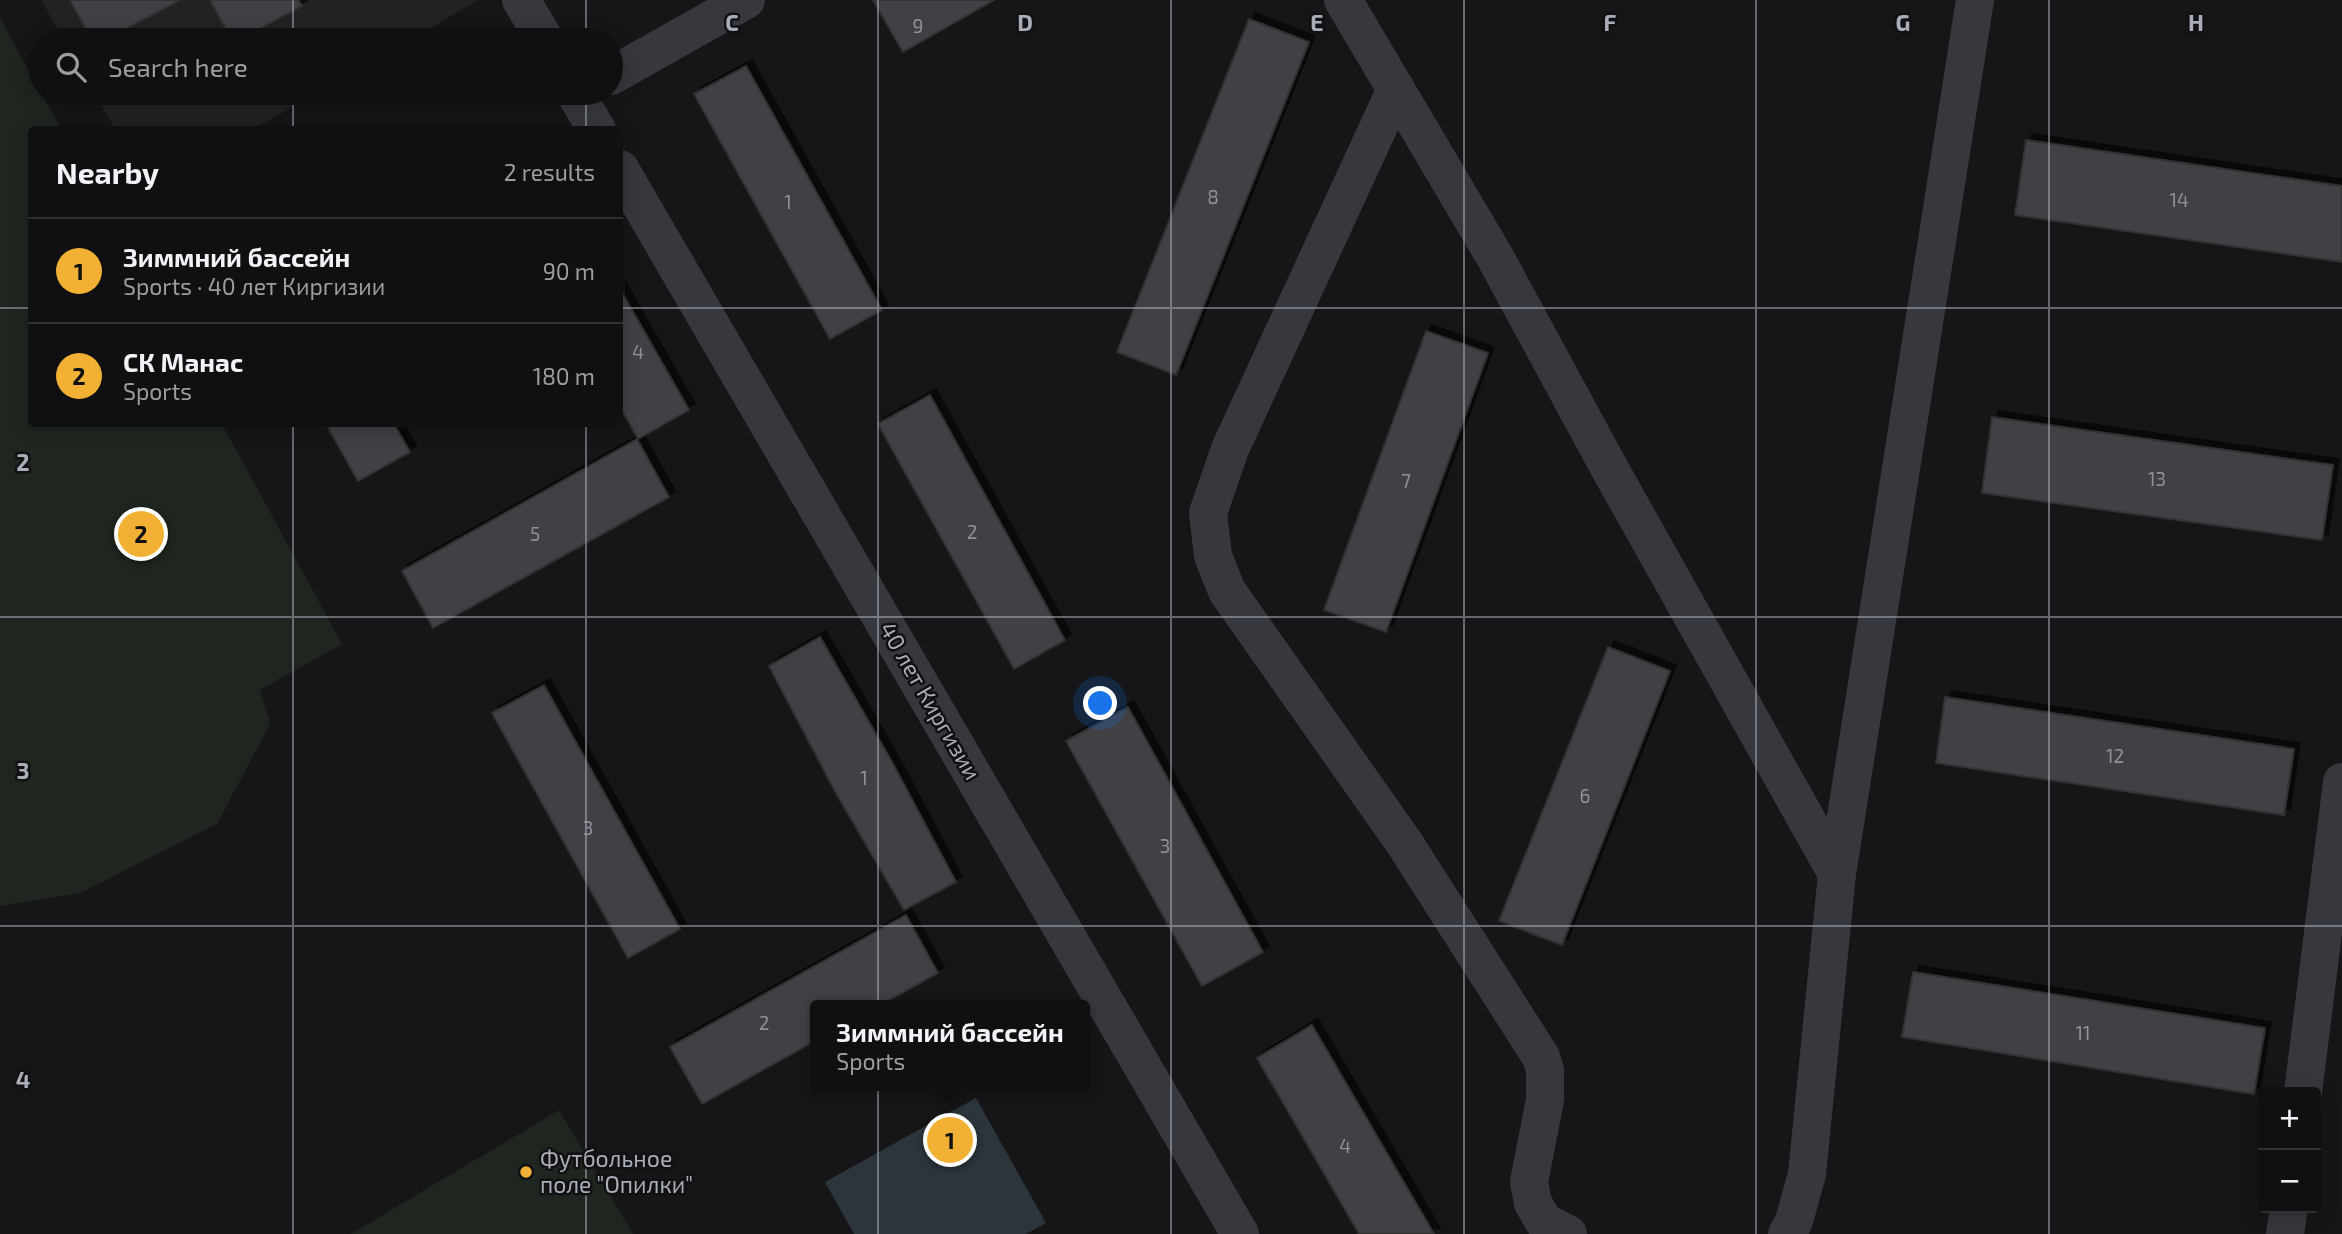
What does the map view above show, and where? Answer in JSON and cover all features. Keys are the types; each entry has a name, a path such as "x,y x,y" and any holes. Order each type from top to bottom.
{"street":[{"path":"521,0 537,28"},
{"path":"623,69 746,0"},
{"path":"1343,0 1495,257 1606,462 1837,874"},
{"path":"1787,1234 1794,1221 1807,1174 1837,874 1975,0"},
{"path":"1396,89 1230,449 1208,513 1213,556 1227,591 1405,844 1541,1058 1545,1070 1545,1100 1529,1182 1533,1203 1544,1222 1567,1234"},
{"path":"584,105 595,126"},
{"name":"40 лет Киргизии","path":"623,174 1225,1229"},
{"path":"2304,1087 2342,782"},
{"path":"2285,1234 2288,1213"}],"shaded area":[{"path":"41,0 477,0 430,28 57,28"},
{"path":"0,18 28,69 28,105 48,105 59,126 28,126 28,427 224,427 342,644 260,690 270,724 217,824 80,893 0,906"},
{"path":"101,105 295,105 259,126 113,126"},
{"path":"976,1098 1046,1223 1026,1234 854,1234 825,1182"},
{"name":"Футбольное поле \"Опилки\"","path":"559,1110 633,1234 351,1234"}],"building":[{"path":"70,0 180,0 128,28 85,28"},
{"path":"210,0 298,0 302,6 261,28 225,28"},
{"path":"873,0 994,0 903,52"},
{"path":"1249,19 1309,42 1176,375 1117,352"},
{"path":"746,66 882,310 830,339 694,94"},
{"path":"2026,140 2342,186 2342,262 2015,215"},
{"path":"623,294 689,410 638,439 623,412"},
{"path":"1426,331 1488,353 1386,632 1324,610"},
{"path":"930,395 1065,640 1014,669 878,424"},
{"path":"1992,417 2333,465 2322,540 1982,493"},
{"path":"328,427 396,427 410,452 358,481"},
{"path":"637,439 669,497 433,628 402,571"},
{"path":"820,637 892,762 956,882 904,910 837,795 769,666"},
{"path":"1608,647 1670,671 1562,945 1499,921"},
{"path":"544,685 680,929 628,958 492,713"},
{"path":"1945,697 2294,749 2284,815 1936,763"},
{"path":"1128,707 1263,952 1202,986 1066,741"},
{"path":"906,915 938,973 889,1000 810,1000 810,1044 702,1104 670,1047"},
{"path":"1913,972 2265,1028 2254,1094 1902,1037"},
{"path":"1312,1025 1434,1234 1359,1234 1257,1058"}],"place":[{"name":"СК Манас","path":"141,534"},
{"name":"Зиммний бассейн","path":"950,1140"},
{"name":"Футбольное поле \"Опилки\"","path":"526,1172"}]}
